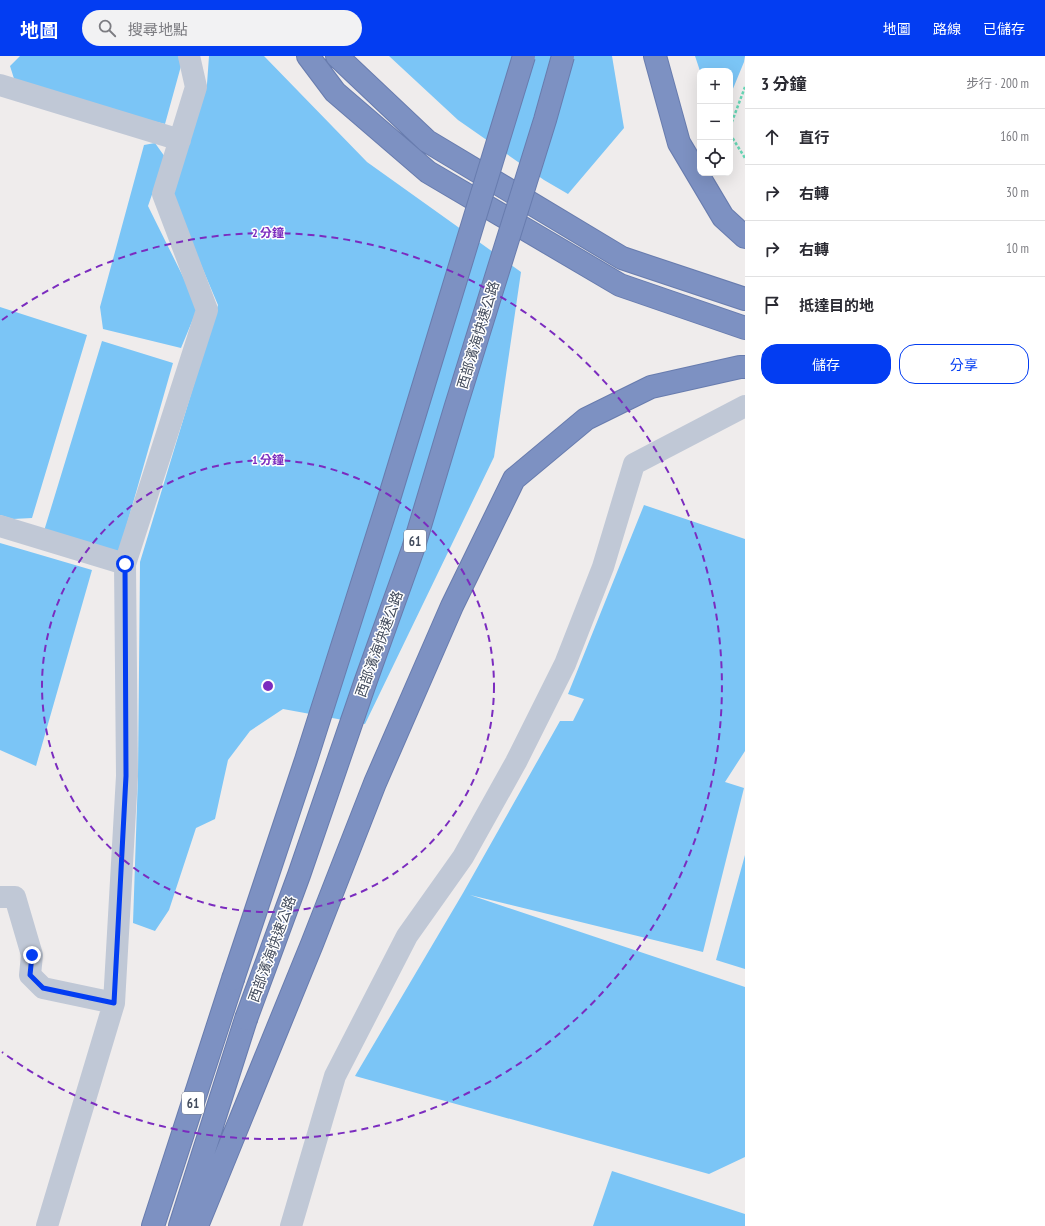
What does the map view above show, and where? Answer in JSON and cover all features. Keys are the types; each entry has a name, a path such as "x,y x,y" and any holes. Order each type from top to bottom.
{"highway":[{"path":"308,56 335,92 428,172 620,285 745,328"},
{"path":"337,56 426,141 622,258 745,299"},
{"name":"西部濱海快速公路","path":"152,1226 306,760 388,502 524,56"},
{"name":"西部濱海快速公路","path":"180,1226 246,1019 299,875 413,549 545,120 563,56"},
{"path":"655,56 679,143 723,217 745,237"},
{"path":"197,1226 312,944 374,783 452,606 514,479 586,419 651,387 745,367"}],"street":[{"path":"47,1226 114,1003 126,776 125,564 207,310 163,194 196,87 189,56"},
{"path":"0,85 180,140"},
{"path":"291,1226 335,1076 408,936 463,856 516,762 565,664 604,567 634,464 745,406"},
{"path":"0,526 125,564"},
{"path":"0,897 15,897 32,955 30,975 43,988 114,1003"}],"path":[{"path":"733,119 745,87"},
{"path":"733,139 745,158"}],"water":[{"path":"20,56 179,56 181,66 165,124 17,88 10,66"},
{"path":"209,56 264,56 367,162 521,272 494,457 365,724 283,709 250,731 228,760 215,819 196,828 169,910 155,931 133,923 138,776 140,562 218,305 171,194 207,84"},
{"path":"389,56 612,56 624,128 568,194 544,180 458,120"},
{"path":"695,56 745,56 733,89 733,68 699,68"},
{"path":"155,143 165,157 148,206 198,307 181,348 103,329 100,307 144,145"},
{"path":"0,307 87,335 32,518 13,519 0,515"},
{"path":"102,341 173,363 119,552 44,531"},
{"path":"644,505 745,539 745,751 725,782 744,788 703,952 470,895 745,987 745,1157 709,1174 355,1076 463,893 560,721 573,721 584,699 568,694"},
{"path":"0,543 92,570 36,766 0,750"},
{"path":"745,855 745,969 716,960"},
{"path":"612,1171 745,1214 745,1226 593,1226"}],"route":[{"path":"32,955 30,975 43,988 114,1003 126,776 125,564"}]}
